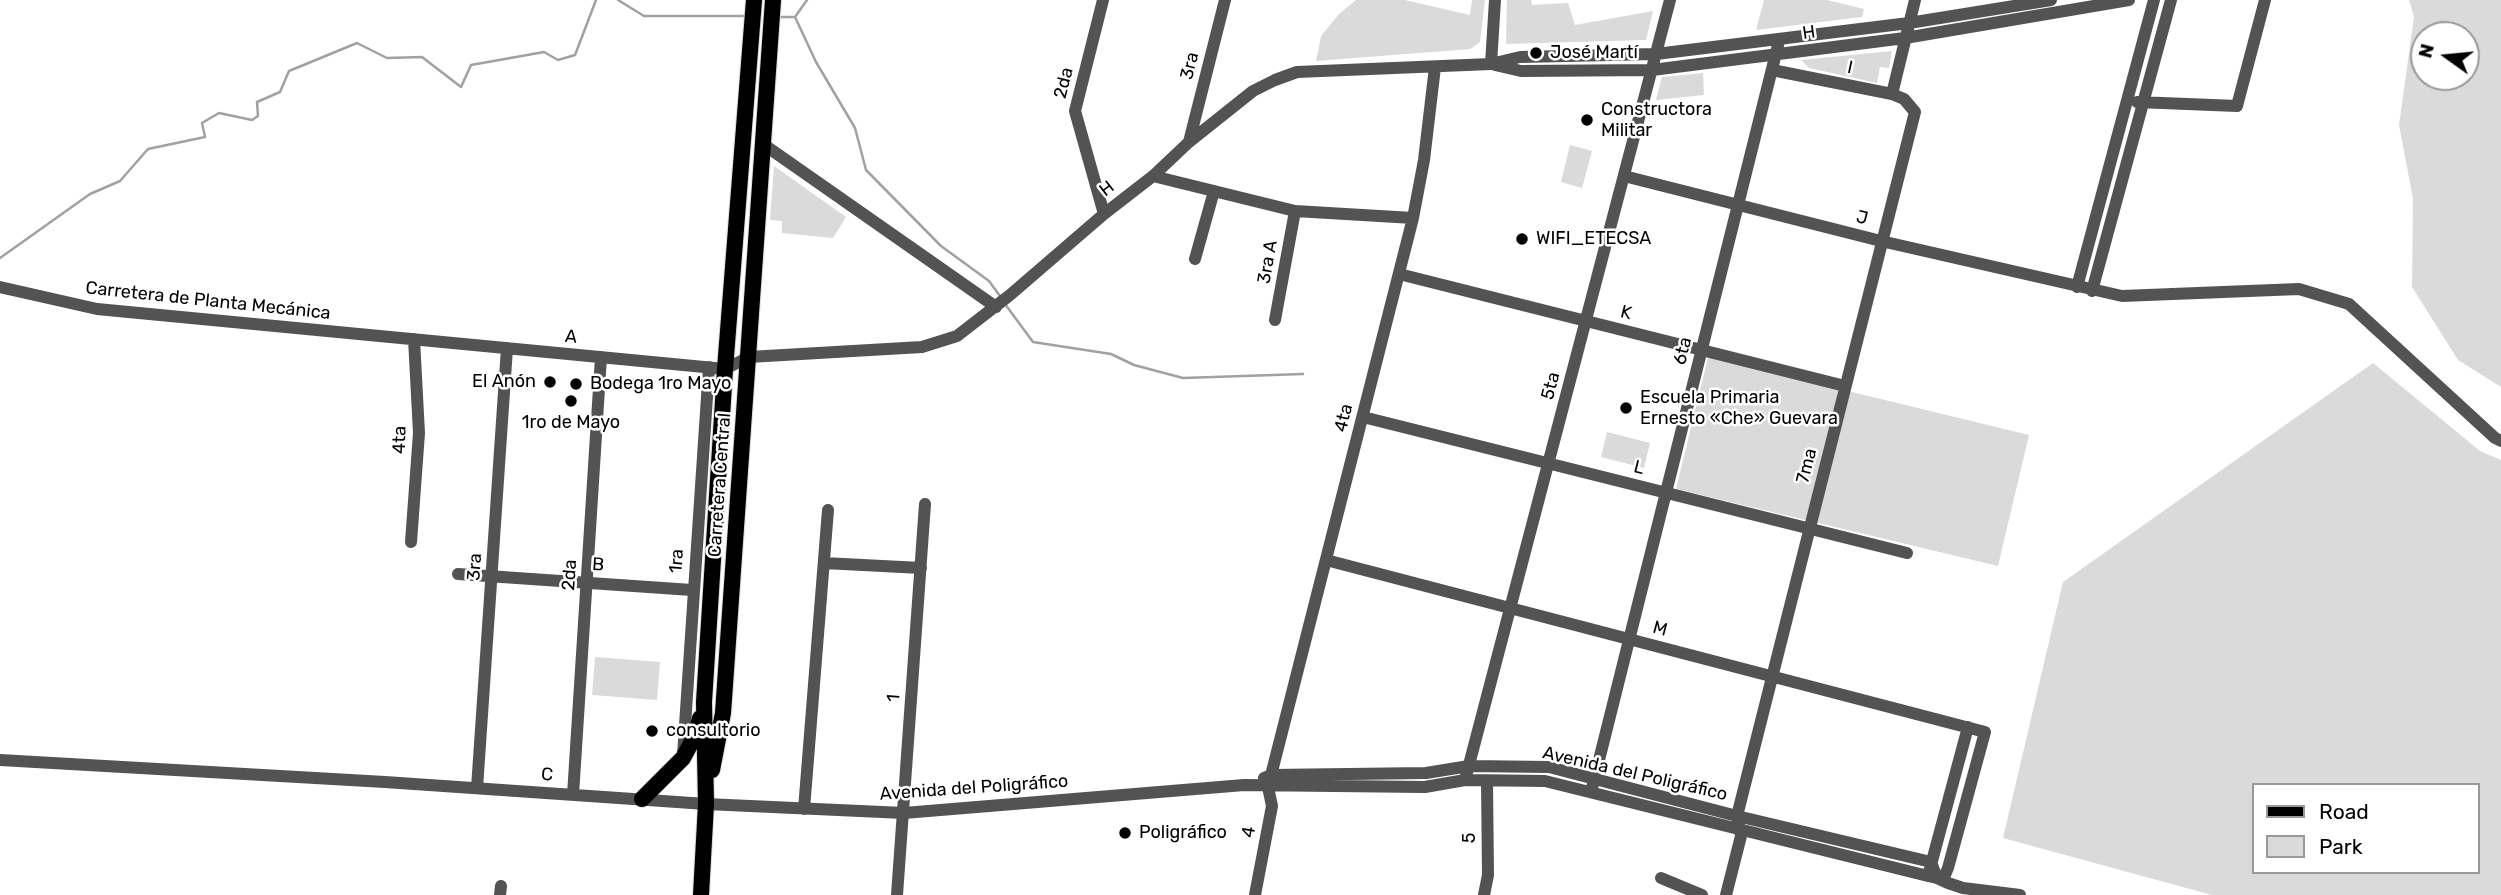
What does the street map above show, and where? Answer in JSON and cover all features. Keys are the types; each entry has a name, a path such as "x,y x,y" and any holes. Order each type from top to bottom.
{"main road":[{"name":"Carretera Central","path":"701,895 706,804 704,702 717,368 754,3"},
{"name":"Carretera Central","path":"706,804 723,713 773,4"},
{"path":"642,800 683,758 695,734 704,702"}],"street":[{"name":"2da","path":"1103,0 1075,111 1104,214"},
{"name":"3ra","path":"1189,142 1225,0"},
{"path":"1491,64 1495,0"},
{"name":"5ta","path":"1465,780 1670,0"},
{"path":"1892,94 1915,0"},
{"name":"H","path":"749,357 931,345 957,336 996,307 1104,214 1153,176 1189,142 1253,91 1297,72 1491,64 1520,57 1656,54 1779,41 2051,0"},
{"name":"H","path":"1491,64 1521,71 1652,70 1905,38 2129,0"},
{"path":"2077,288 2154,0"},
{"path":"2092,291 2171,0"},
{"path":"2127,102 2237,106 2265,0"},
{"name":"6ta","path":"1592,786 1779,41"},
{"name":"4ta","path":"1270,781 1413,218 1424,160 1435,67"},
{"name":"I","path":"1772,70 1892,94 1904,99 1915,113"},
{"name":"7ma","path":"1726,895 1738,848 1739,822 1772,676 1915,113"},
{"path":"763,144 996,307"},
{"path":"1153,176 1295,211 1413,218"},
{"name":"J","path":"1624,176 2092,291 2122,296 2299,289 2349,304 2501,441"},
{"path":"1195,259 1214,191"},
{"name":"3ra A","path":"1275,320 1295,211"},
{"name":"K","path":"1399,274 1845,386"},
{"name":"Carretera de Planta Mecánica","path":"0,288 97,309 414,339"},
{"name":"A","path":"414,339 717,368"},
{"name":"4ta","path":"411,542 419,433 414,339"},
{"name":"3ra","path":"477,788 507,348"},
{"name":"2da","path":"573,795 601,357"},
{"path":"717,368 749,357"},
{"name":"1ra","path":"683,758 692,590 717,368"},
{"name":"L","path":"1363,416 1907,553"},
{"name":"1","path":"897,895 925,504"},
{"path":"804,808 828,510"},
{"name":"M","path":"1326,560 1985,732 1948,868 1945,875 1932,877"},
{"path":"824,563 921,568"},
{"name":"B","path":"458,573 692,590"},
{"path":"1932,877 1931,862 1968,727"},
{"name":"C","path":"0,760 706,804"},
{"name":"Avenida del Poligráfico","path":"706,804 904,813 1270,781 1426,773 1469,766 1549,767 1592,786"},
{"name":"Avenida del Poligráfico","path":"1270,781 1425,787 1465,780 1545,780 1592,786 1739,822 1931,862"},
{"name":"4","path":"1255,895 1272,806 1270,781"},
{"name":"5","path":"1484,895 1488,875 1488,781"},
{"name":"Avenida del Poligráfico","path":"1739,822 1963,888 2020,895"},
{"path":"1661,878 1702,895"}],"green space":[{"path":"1356,0 1405,0 1470,15 1472,0 1485,0 1480,42 1470,49 1316,61 1321,36 1339,14"},
{"path":"1507,0 1531,0 1532,5 1568,3 1575,25 1653,11 1646,40 1506,44"},
{"path":"1764,0 1827,0 1864,9 1862,17 1756,30"},
{"path":"2409,0 2501,0 2501,387 2458,360 2412,287 2413,199 2399,125 2410,46 2410,91 2480,91 2480,21 2413,21"},
{"path":"1892,51 1889,68 1880,67 1877,83 1809,68 1801,60"},
{"path":"1703,73 1704,95 1656,100 1662,77"},
{"path":"1570,145 1592,151 1582,188 1561,182"},
{"path":"774,166 846,217 833,238 782,233 782,221 770,220"},
{"path":"1708,357 2029,435 1998,566 1676,489"},
{"path":"2373,363 2480,451 2501,460 2501,895 2212,895 2003,838 2063,582"},
{"path":"1607,432 1650,443 1644,468 1601,457"},
{"path":"595,657 660,662 657,700 592,695"}],"waterway":[{"path":"0,258 90,194 120,181 148,149 205,137 202,123 219,113 252,120 258,116 257,102 280,92 289,71 357,43 387,58 422,57 461,87 471,65 544,52 558,60 575,55 596,0"},
{"path":"618,0 644,16 745,16"},
{"path":"777,17 795,17 807,0"},
{"path":"795,17 816,62 855,128 866,170 941,246 989,281 1000,296"},
{"path":"1005,304 1033,342 1111,354 1134,365 1183,378 1303,374"}],"place":[{"name":"José Martí","path":"1536,53"},
{"name":"Constructora Militar","path":"1587,120"},
{"name":"WIFI_ETECSA","path":"1522,239"},
{"name":"El Anón","path":"550,382"},
{"name":"Bodega 1ro Mayo","path":"576,384"},
{"name":"1ro de Mayo","path":"571,401"},
{"name":"Escuela Primaria Ernesto «Che» Guevara","path":"1626,408"},
{"name":"consultorio","path":"652,731"},
{"name":"Poligráfico","path":"1125,833"}]}
